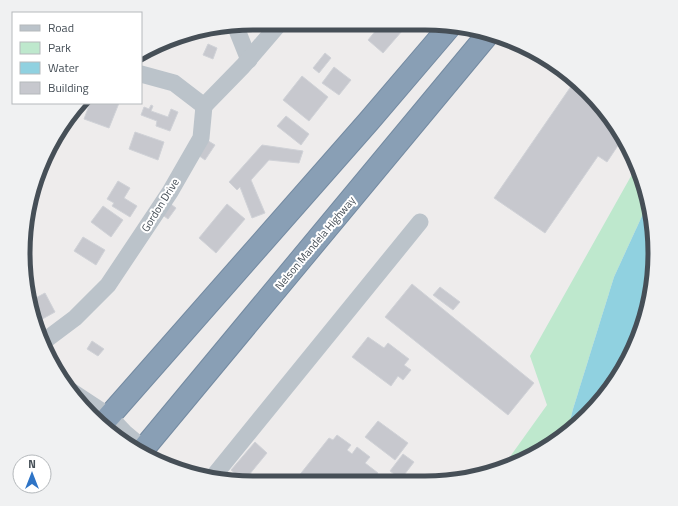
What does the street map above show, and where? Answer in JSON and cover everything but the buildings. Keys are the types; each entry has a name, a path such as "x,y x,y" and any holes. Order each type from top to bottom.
{"highway":[{"path":"106,419 446,31"},
{"name":"Nelson Mandela Highway","path":"148,450 485,38"}],"street":[{"path":"237,30 249,60"},
{"path":"142,74 174,83 204,106 249,60 274,30"},
{"name":"Gordon Drive","path":"47,339 75,318 108,285 170,192 201,138 204,106"},
{"path":"216,473 420,222"},
{"path":"93,409 147,449"}],"green space":[{"path":"633,173 644,211 614,277 569,423 536,446 508,460 547,405 530,356"}],"water":[{"path":"644,211 648,238 648,268 644,297 636,325 625,352 602,389 583,411 569,423 573,409 614,277"}]}
